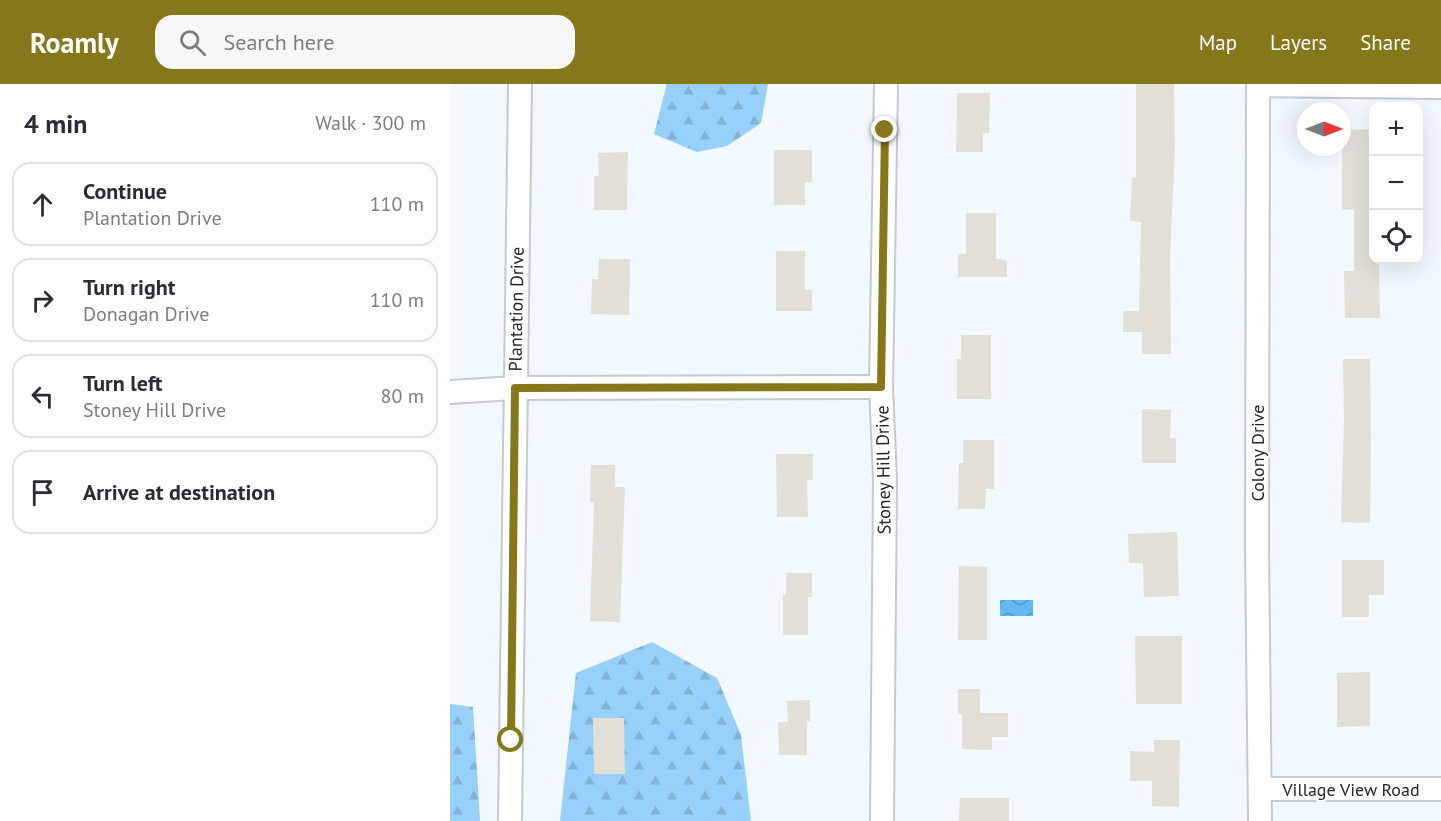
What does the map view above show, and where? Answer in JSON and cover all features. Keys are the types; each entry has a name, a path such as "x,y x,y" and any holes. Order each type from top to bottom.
{"street":[{"name":"Plantation Drive","path":"510,821 520,84"},
{"name":"Stoney Hill Drive","path":"882,821 885,479 881,387 886,84"},
{"path":"1258,85 1441,87"},
{"name":"Colony Drive","path":"1258,85 1257,546 1260,821"},
{"path":"450,392 515,388 881,387"},
{"name":"Village View Road","path":"1260,789 1441,789"}],"green space":[{"path":"666,84 768,84 761,123 727,146 697,152 654,134"},
{"path":"652,642 717,678 741,735 751,821 560,821 576,673"},
{"path":"450,704 473,707 480,821 450,821"}],"water":[{"path":"1000,600 1033,600 1033,616 1000,616"}],"building":[{"path":"1136,84 1174,84 1175,150 1170,257 1171,354 1142,354 1142,332 1123,332 1123,311 1139,311 1141,222 1130,221 1132,178 1136,178"},
{"path":"957,93 990,93 989,133 983,133 983,152 956,152"},
{"path":"1369,129 1369,264 1379,264 1380,318 1345,318 1344,271 1354,271 1354,209 1342,210 1342,156 1351,156 1351,130"},
{"path":"774,150 812,150 812,182 805,182 805,205 774,205"},
{"path":"628,152 627,210 594,210 594,176 599,176 598,153"},
{"path":"966,213 996,213 996,259 1007,260 1007,277 958,277 958,254 966,254"},
{"path":"776,251 805,251 805,290 812,290 812,311 776,311"},
{"path":"599,259 630,259 629,315 591,314 592,279 598,279"},
{"path":"961,335 991,335 991,399 957,399 957,359 961,359"},
{"path":"1343,359 1370,359 1370,523 1341,522"},
{"path":"1142,409 1171,410 1170,438 1176,438 1176,463 1142,463"},
{"path":"963,440 994,440 994,489 986,489 985,509 958,509 959,463 963,463"},
{"path":"776,454 813,454 813,480 807,480 808,517 777,517"},
{"path":"591,465 615,465 615,487 625,487 620,622 590,621 594,502 590,502"},
{"path":"1177,532 1179,596 1144,597 1143,563 1129,563 1128,534"},
{"path":"1342,560 1384,560 1384,595 1369,595 1369,617 1342,617"},
{"path":"959,566 987,567 987,640 958,640"},
{"path":"786,573 812,573 812,597 808,597 808,635 783,635 783,595 786,595"},
{"path":"1135,636 1182,636 1182,704 1136,704"},
{"path":"1370,672 1370,726 1337,727 1337,673"},
{"path":"958,689 980,689 980,713 1008,713 1008,737 992,737 992,750 962,749 962,715 958,714"},
{"path":"810,700 810,721 807,721 807,755 779,755 778,722 788,722 787,701"},
{"path":"593,718 624,718 625,774 594,774"},
{"path":"1154,740 1180,740 1179,807 1152,806 1152,781 1130,781 1130,751 1154,752"},
{"path":"960,798 1009,798 1009,821 959,821"}],"route":[{"path":"511,740 515,388 881,387 885,130"}]}
